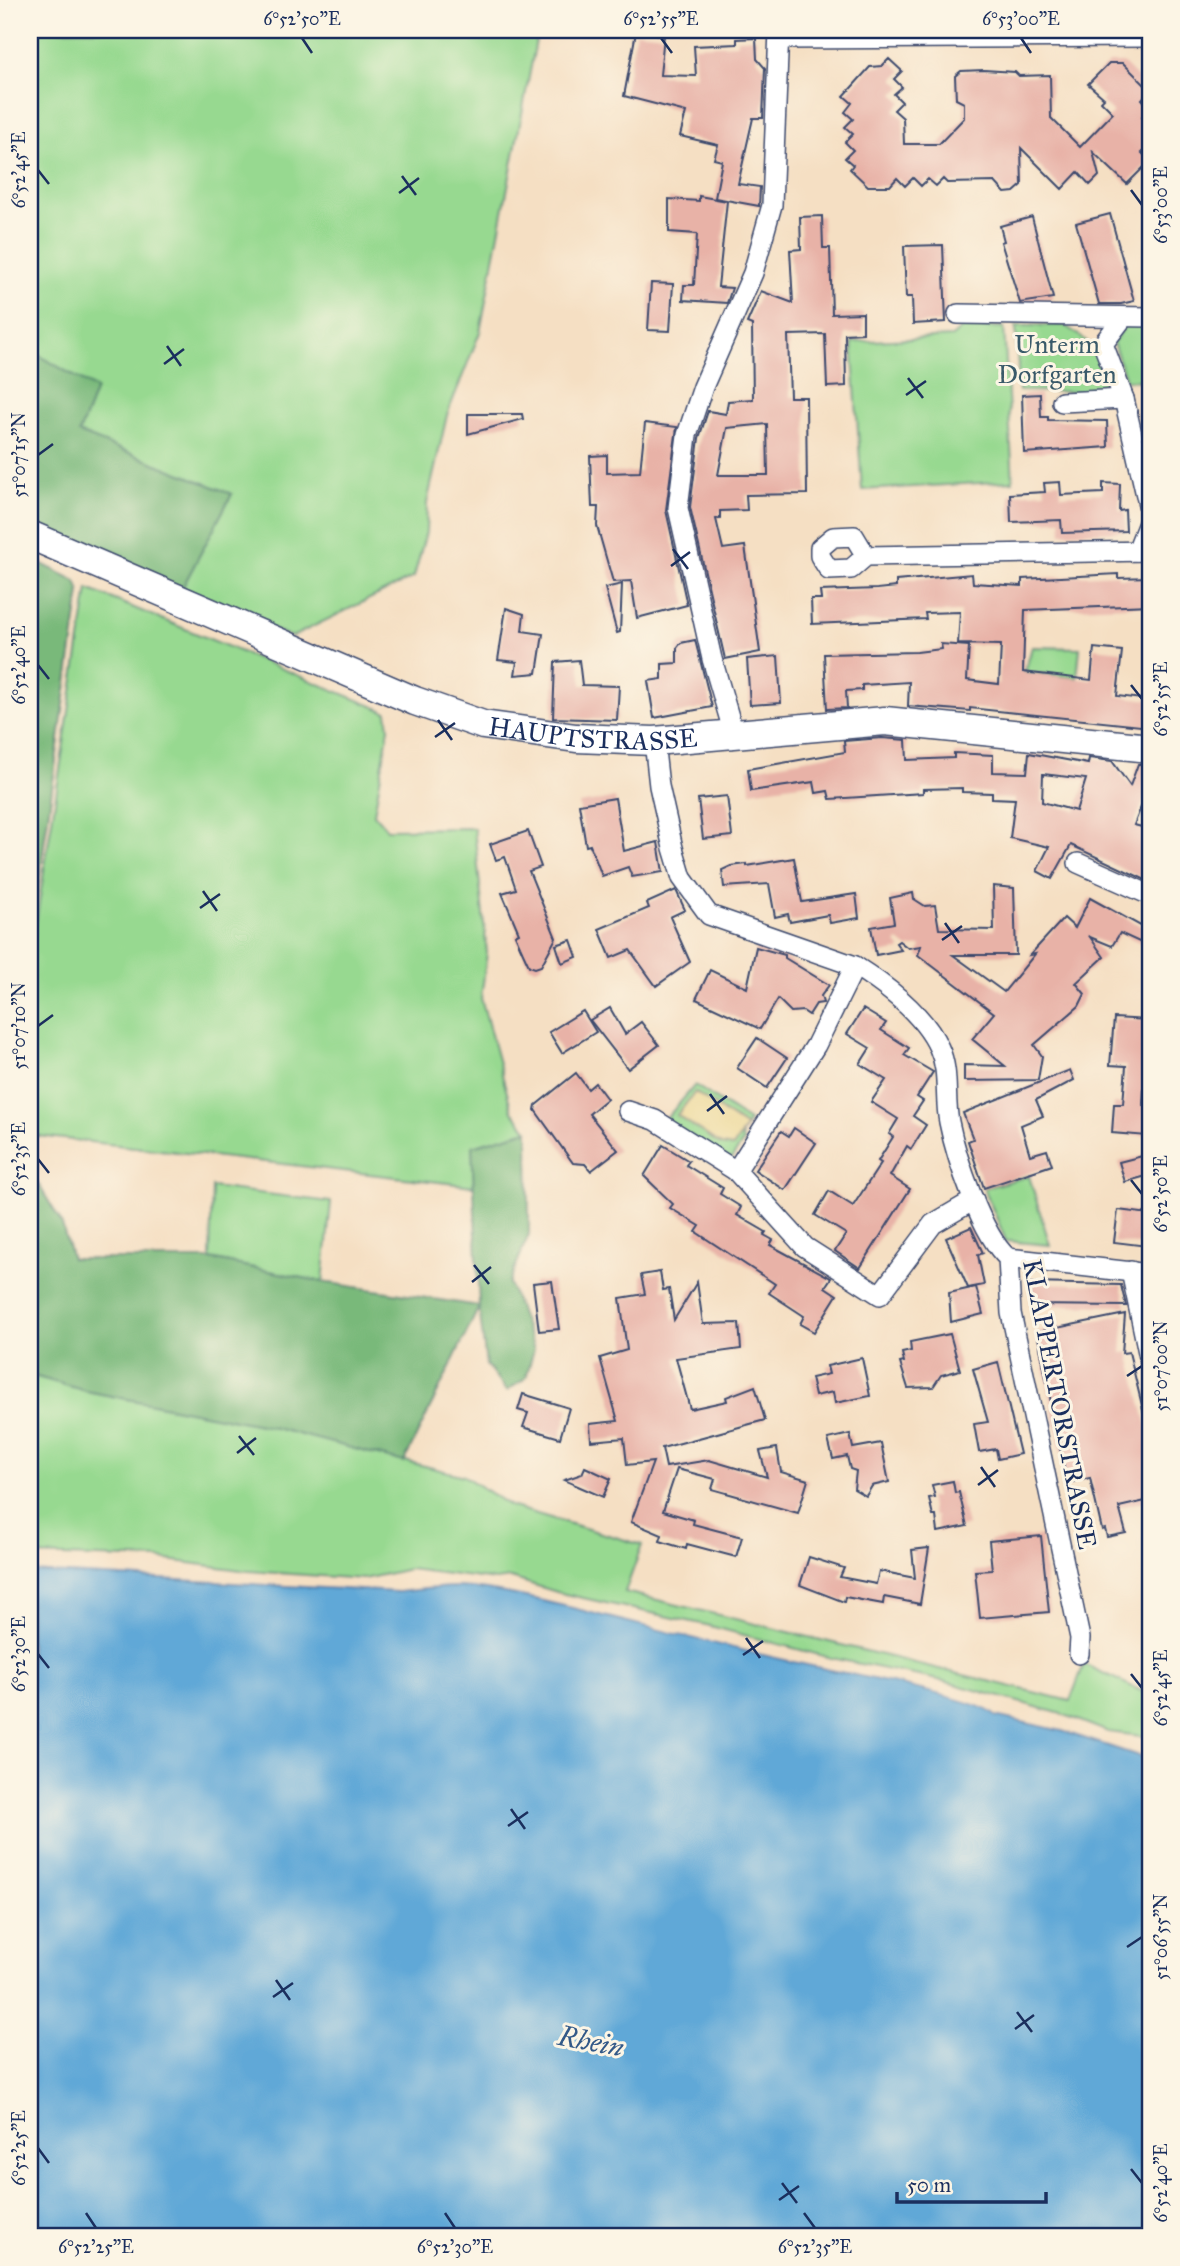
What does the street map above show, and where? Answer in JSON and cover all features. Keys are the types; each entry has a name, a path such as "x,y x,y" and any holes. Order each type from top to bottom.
{"street":[{"path":"734,734 682,538 678,508 687,435 702,387 753,273 772,205 780,34 1150,37"},
{"path":"958,314 1072,318 1150,317"},
{"path":"866,556 1144,551 1150,515 1124,399 1103,344 1072,318"},
{"path":"1103,344 1122,318"},
{"path":"1062,402 1124,399"},
{"name":"HAUPTSTRASSE","path":"30,535 415,701 483,725 576,737 654,741 885,721 1150,748"},
{"name":"KLAPPERTORSTRASSE","path":"654,741 663,807 676,858 692,894 709,915 855,966 874,978 905,1006 939,1048 948,1084 948,1120 974,1200 995,1247 1008,1258 1011,1313 1080,1638 1079,1654"},
{"path":"1078,863 1150,895"},
{"path":"736,1171 817,1045 855,966"},
{"path":"628,1111 655,1120 736,1171 806,1247 880,1295 933,1224 974,1200"},
{"path":"1008,1258 1141,1272 1150,1362"}],"green space":[{"path":"30,30 538,30 480,332 447,415 427,503 426,532 414,577 292,637 180,592 232,494 79,433 96,389 30,350"},
{"path":"1150,324 1150,381 1126,380 1113,343 1125,326"},
{"name":"Unterm Dorfgarten","path":"1064,325 1083,338 1099,354 1106,372 1104,382 1097,392 1019,391 1016,326"},
{"path":"1004,327 1013,481 862,490 852,342 952,337 962,328"},
{"path":"30,350 96,389 79,433 232,494 180,592 84,550 30,521"},
{"path":"30,558 76,581 80,592 30,943"},
{"path":"88,589 387,712 389,728 374,814 387,829 474,828 487,953 481,998 512,1111 528,1130 472,1146 474,1186 30,1135 30,961"},
{"path":"1032,647 1080,648 1077,678 1025,672"},
{"path":"695,1085 749,1121 741,1134 743,1142 730,1161 665,1120"},
{"path":"528,1130 529,1234 509,1283 534,1349 526,1378 507,1391 486,1365 479,1307 404,1462 271,1427 86,1391 30,1375 30,1170 61,1222 72,1259 210,1259 323,1282 479,1306 472,1146"},
{"path":"1029,1176 1050,1245 1006,1241 984,1188"},
{"path":"212,1187 331,1202 323,1282 210,1259"},
{"path":"30,1375 86,1391 271,1427 464,1476 510,1506 642,1545 625,1592 1070,1701 1084,1664 1150,1695 1150,1737 1108,1732 1065,1715 943,1681 831,1658 706,1625 560,1593 511,1578 496,1580 409,1569 364,1579 248,1571 160,1559 30,1555"}],"sand":[{"path":"695,1092 746,1127 733,1147 721,1145 677,1115"}],"water":[{"name":"Rhein","path":"30,1572 398,1592 457,1587 493,1591 928,1692 973,1704 995,1716 1062,1731 1142,1757 1150,1762 1150,2236 30,2236"}],"building":[{"path":"636,32 664,35 660,75 696,76 694,46 737,44 737,39 756,38 757,59 765,68 763,118 753,118 738,184 760,187 759,206 715,198 722,161 714,159 718,145 680,136 686,112 624,96"},
{"path":"889,59 902,71 894,79 902,87 894,94 902,102 894,110 903,118 904,144 939,144 964,118 964,103 956,99 955,76 961,71 984,70 1015,72 1019,76 1050,75 1051,118 1080,147 1113,113 1101,101 1104,98 1088,84 1109,63 1123,63 1150,90 1142,99 1150,108 1142,117 1150,125 1142,136 1150,145 1142,153 1150,161 1127,184 1093,152 1099,176 1090,185 1078,172 1062,189 1021,148 1022,185 1014,192 1005,193 995,182 947,183 943,179 936,186 928,179 921,186 913,178 905,186 897,178 890,186 868,186 850,169 853,165 845,158 853,150 845,142 853,134 845,127 853,119 845,112 852,103 844,96 870,67 882,66"},
{"path":"699,196 727,201 718,287 732,288 727,303 683,300 684,285 694,285 697,234 669,232 669,199 699,201"},
{"path":"1110,214 1134,301 1099,304 1076,223"},
{"path":"822,216 823,248 830,248 832,314 863,313 863,333 845,334 846,386 827,387 825,334 788,335 790,397 806,397 807,494 746,495 747,510 720,511 720,518 716,519 723,549 745,546 760,652 725,659 690,507 699,438 708,411 726,414 728,401 753,399 752,325 747,323 761,291 793,303 790,250 801,249 800,217","holes":["767,424 768,475 718,475 727,428"]},
{"path":"1032,217 1053,298 1020,303 1001,242 1004,241 1000,226"},
{"path":"943,245 946,322 913,324 912,297 906,297 904,246"},
{"path":"651,283 673,284 670,331 648,330"},
{"path":"1040,394 1041,417 1048,417 1048,420 1107,421 1108,447 1024,453 1022,395"},
{"path":"468,414 522,414 523,419 468,434"},
{"path":"645,423 677,427 666,510 687,605 637,618 631,581 613,582 597,526 598,507 592,507 590,456 607,455 607,473 640,472"},
{"path":"1060,482 1061,495 1103,493 1103,483 1120,484 1119,511 1125,510 1126,531 1062,533 1061,520 1011,522 1010,494 1045,492 1044,483"},
{"path":"972,574 973,583 1022,586 1022,579 1118,574 1118,578 1150,577 1150,605 1025,610 1023,672 1091,680 1094,648 1122,651 1117,696 1150,700 1150,727 970,708 970,711 908,706 909,682 862,685 862,690 846,691 847,708 827,709 824,654 917,652 942,649 941,644 969,646 967,680 999,684 1001,645 958,644 960,612 925,613 926,619 812,624 811,599 821,599 820,591 896,587 896,581"},
{"path":"622,584 620,632 617,633 605,588"},
{"path":"506,608 524,614 522,631 543,634 537,673 515,675 517,662 498,660"},
{"path":"695,640 712,707 654,718 648,681 662,679 662,664 677,663 677,648 681,643"},
{"path":"778,656 781,703 750,705 747,659"},
{"path":"579,660 582,685 619,686 617,720 553,718 555,662"},
{"path":"882,738 906,740 907,760 954,758 954,753 993,755 993,772 1027,773 1029,753 1088,764 1089,758 1112,761 1130,786 1138,764 1150,764 1150,784 1134,825 1150,829 1150,882 1071,845 1052,879 1037,871 1049,847 1010,838 1015,799 992,798 992,793 962,792 962,788 923,789 923,793 830,799 828,791 816,793 814,782 751,791 748,769 845,752 844,741","holes":["1043,774 1086,779 1076,811 1042,802"]},
{"path":"727,796 732,836 703,839 698,799"},
{"path":"615,798 624,851 658,842 663,872 632,877 628,867 602,876 590,845 586,846 579,804"},
{"path":"528,831 541,867 529,871 556,938 541,966 535,968 529,966 515,935 519,933 502,893 516,889 505,857 496,860 490,844"},
{"path":"794,858 802,902 856,894 859,918 830,923 828,915 790,922 788,914 775,917 769,884 724,887 722,870 731,866"},
{"path":"993,886 1014,888 1016,955 953,955 1004,992 1035,954 1030,955 1064,918 1075,928 1090,898 1150,931 1150,947 1120,933 1112,946 1090,937 1104,957 1076,983 1085,994 1079,1006 1034,1045 1042,1056 1038,1080 964,1081 964,1065 1005,1066 972,1039 994,1013 918,955 921,946 908,948 899,941 896,943 901,950 876,955 871,927 894,923 890,898 913,893 914,899 925,906 935,905 939,929 994,930"},
{"path":"676,890 685,910 670,917 690,962 656,986 630,950 611,958 599,929 649,908 647,903"},
{"path":"571,940 577,957 562,963 556,945"},
{"path":"756,947 785,955 785,958 829,985 821,996 823,1003 816,1004 809,1015 803,1011 791,1012 778,999 760,1029 696,999 710,970 747,988"},
{"path":"610,1008 625,1034 641,1022 659,1045 628,1069 590,1020"},
{"path":"863,1009 886,1023 881,1030 909,1048 904,1055 933,1072 917,1097 923,1101 913,1116 926,1125 911,1149 907,1146 890,1176 910,1189 860,1268 835,1251 846,1234 815,1215 829,1191 853,1206 881,1163 878,1161 893,1137 889,1134 898,1119 871,1102 886,1080 860,1064 870,1048 847,1034"},
{"path":"583,1011 596,1032 562,1053 549,1032"},
{"path":"1114,1018 1148,1020 1143,1106 1150,1107 1147,1136 1112,1133 1114,1104 1123,1104 1126,1066 1110,1065"},
{"path":"757,1038 787,1058 767,1088 737,1068"},
{"path":"1070,1070 1074,1080 1036,1100 1043,1116 1021,1125 1030,1155 1047,1150 1052,1165 984,1188 968,1141 973,1139 963,1113"},
{"path":"576,1073 588,1089 595,1083 607,1099 589,1114 618,1150 591,1171 585,1164 573,1163 535,1110 536,1105"},
{"path":"794,1128 816,1143 785,1190 755,1170 781,1131 789,1136"},
{"path":"663,1145 689,1161 686,1165 723,1188 720,1194 741,1207 737,1215 766,1232 764,1235 773,1240 770,1245 831,1278 825,1287 837,1295 814,1332 800,1324 804,1316 769,1293 775,1284 696,1232 700,1226 670,1208 673,1204 644,1176"},
{"path":"1150,1154 1150,1175 1125,1182 1119,1162"},
{"path":"1118,1210 1150,1214 1147,1246 1114,1242"},
{"path":"971,1227 983,1253 978,1255 984,1285 968,1288 946,1238"},
{"path":"660,1272 663,1290 669,1289 674,1320 697,1282 703,1324 739,1323 741,1349 676,1358 690,1409 727,1401 726,1397 755,1386 765,1420 662,1448 666,1467 709,1460 767,1477 760,1451 777,1448 781,1472 808,1480 798,1513 712,1489 715,1479 677,1469 663,1511 694,1520 693,1524 742,1537 736,1557 687,1544 686,1549 660,1541 662,1535 631,1522 653,1462 627,1465 624,1438 591,1441 590,1424 618,1421 600,1358 627,1350 620,1298 645,1294 641,1275"},
{"path":"552,1281 559,1329 539,1331 533,1283"},
{"path":"1030,1283 1121,1285 1126,1306 1030,1305"},
{"path":"976,1287 983,1314 951,1322 949,1293"},
{"path":"1125,1314 1122,1353 1129,1352 1150,1438 1150,1500 1119,1507 1126,1533 1107,1537 1105,1529 1102,1530 1090,1478 1067,1483 1037,1332"},
{"path":"950,1334 960,1370 941,1375 933,1387 908,1388 900,1363 904,1362 902,1353 911,1351 910,1342"},
{"path":"862,1358 870,1396 835,1403 833,1392 815,1396 811,1378 829,1374 827,1366"},
{"path":"998,1362 1020,1454 998,1459 996,1449 979,1452 974,1424 988,1422 973,1369"},
{"path":"523,1394 569,1408 560,1438 523,1427 528,1413 518,1410"},
{"path":"850,1434 853,1448 881,1443 889,1482 872,1486 866,1496 854,1489 856,1471 850,1469 847,1456 833,1459 828,1439"},
{"path":"585,1467 611,1479 603,1497 564,1480 582,1474"},
{"path":"953,1481 955,1493 959,1492 967,1526 938,1532 936,1516 933,1516 929,1498 935,1497 932,1485"},
{"path":"1041,1536 1049,1612 980,1618 975,1571 992,1570 989,1541"},
{"path":"929,1548 920,1604 884,1597 883,1604 845,1597 844,1602 800,1585 809,1557 844,1568 840,1577 876,1584 879,1571 915,1578 912,1550"}]}
